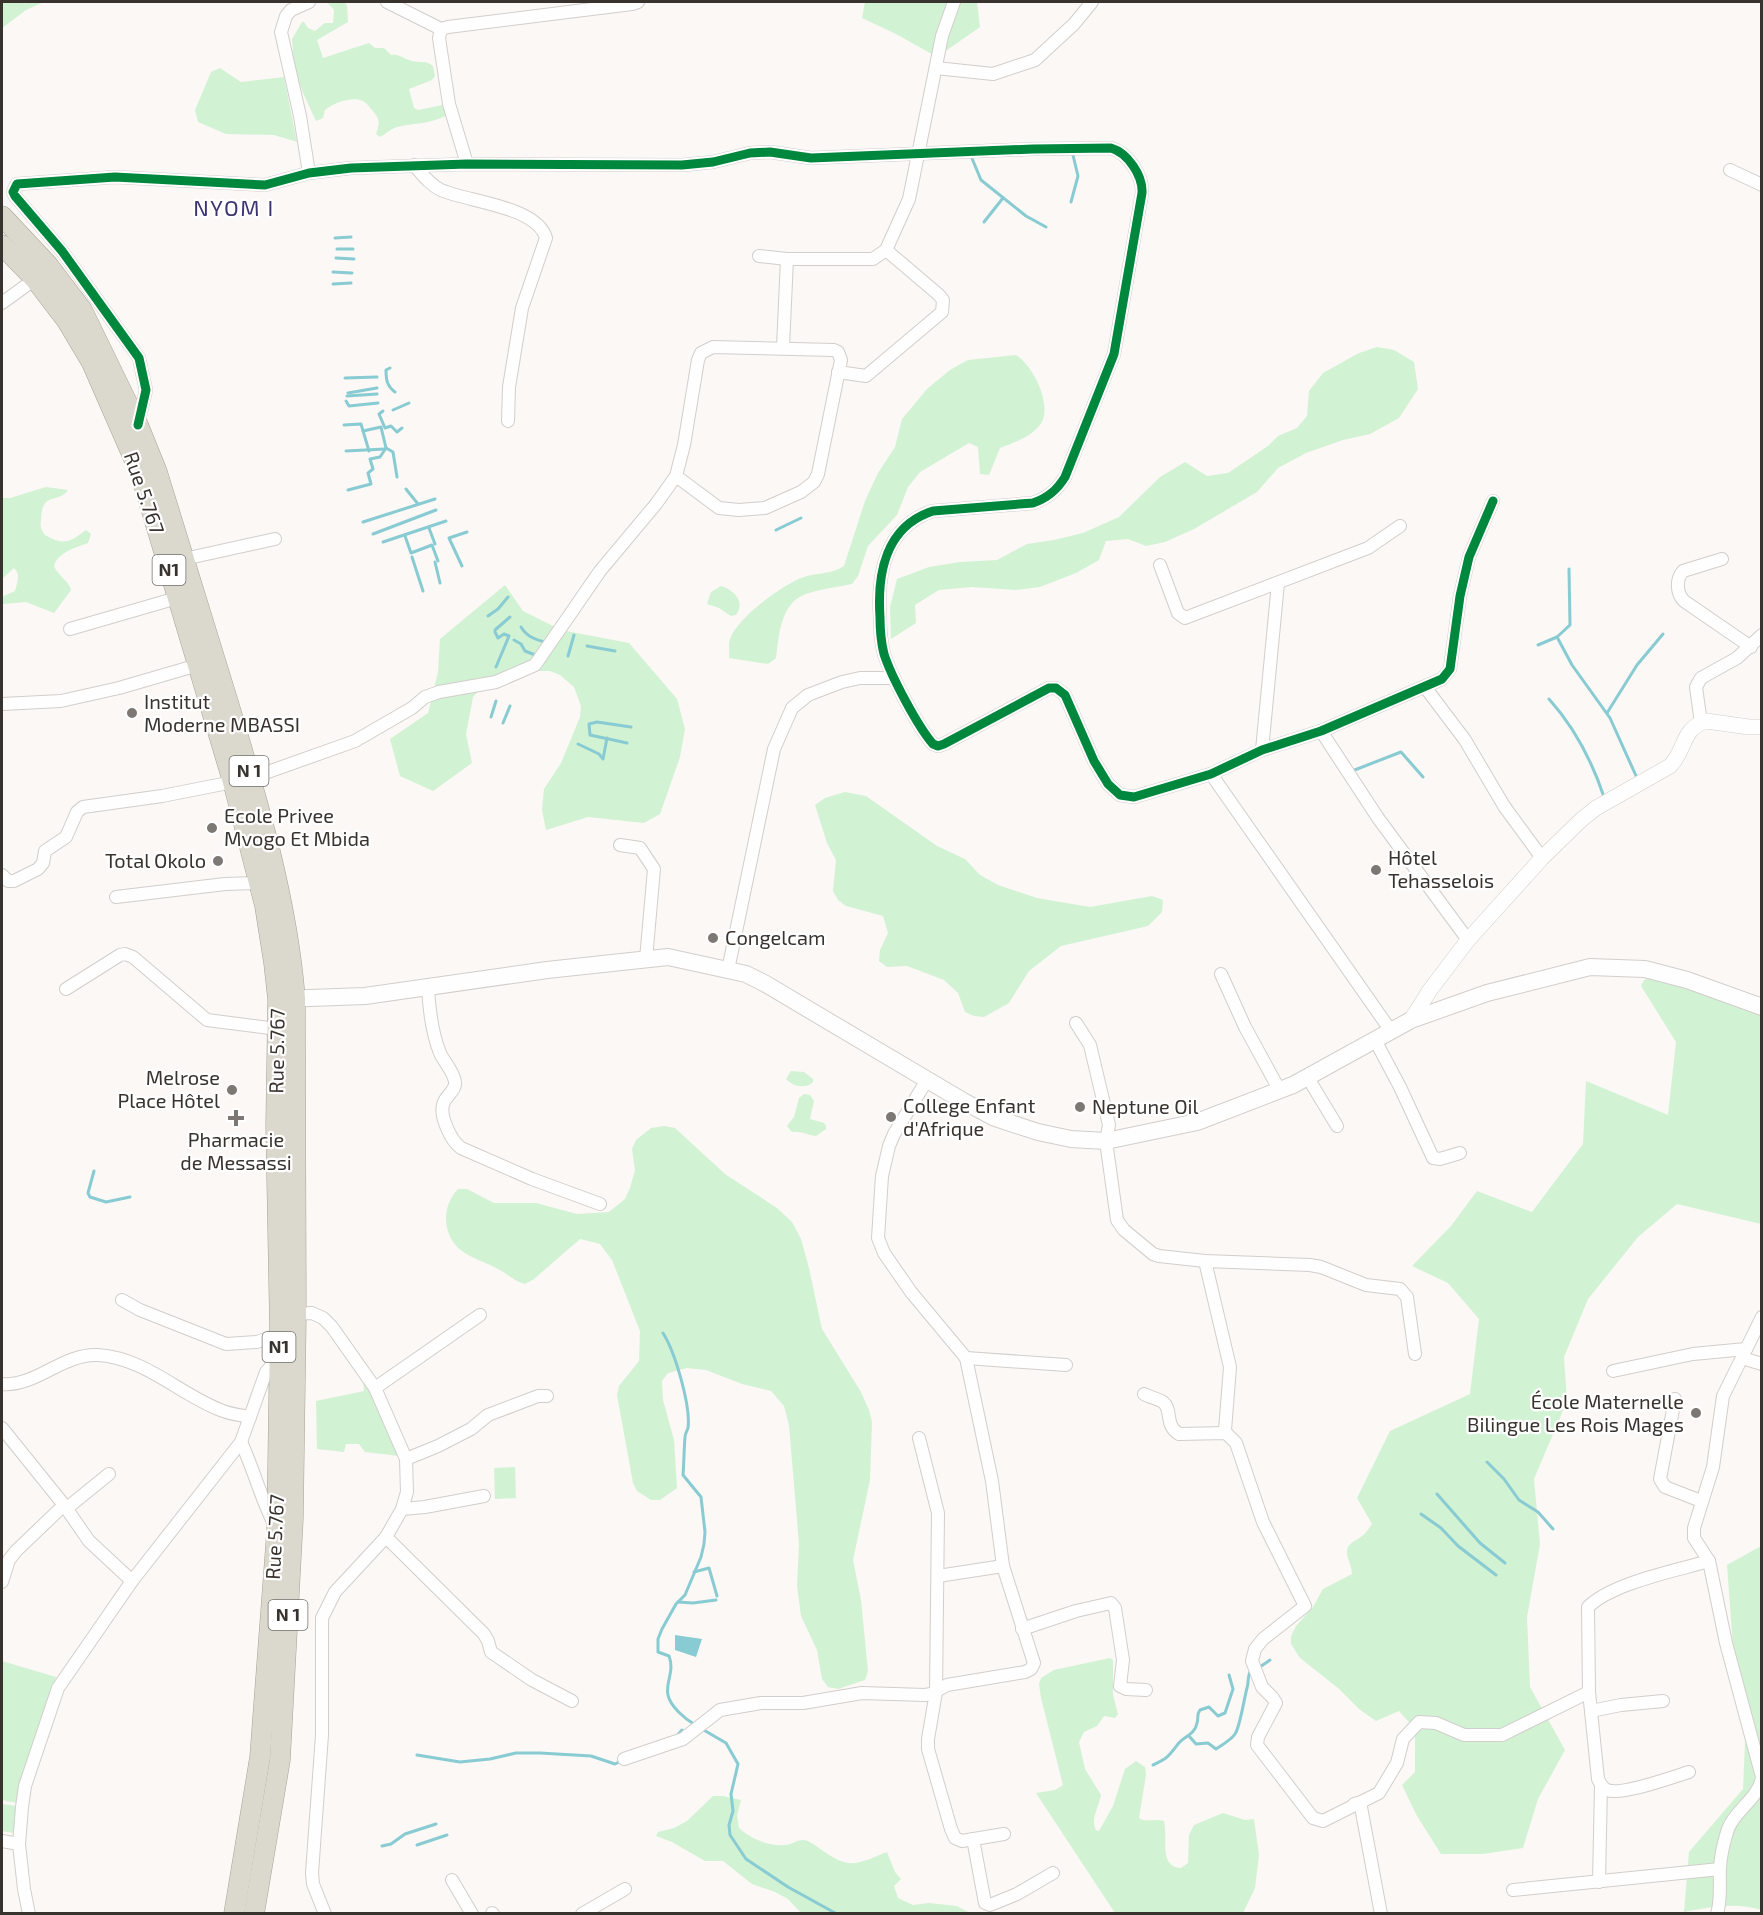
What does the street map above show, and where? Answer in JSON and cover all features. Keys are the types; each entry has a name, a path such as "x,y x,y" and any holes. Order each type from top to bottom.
{"highway":[{"name":"N 1","path":"2,216 48,265 82,310 138,425 157,472 184,559 242,780 280,899 292,957 286,999 296,1314 293,1519 280,1760 254,1914"},
{"name":"Rue 5.767","path":"2,245 35,279 67,321 92,363 141,475 198,665 242,780 259,883 286,999 277,1029 276,1126 280,1334 277,1531 260,1757 234,1914"}],"main road":[{"path":"286,999 366,996 547,970 668,957 746,974 995,1118 1038,1132 1071,1139 1106,1141 1211,1118 1308,1078 1412,1020 1487,993 1590,967 1645,969 1687,980 1761,1007"}],"street":[{"path":"309,2 291,10 286,16 281,33 300,116 309,173"},
{"path":"387,2 441,30"},
{"path":"441,30 561,7 638,2"},
{"path":"759,256 788,259 873,259 886,250 905,211 942,36 954,2"},
{"path":"936,68 993,74 1035,60 1074,24 1092,2"},
{"path":"441,30 439,38 448,104 467,164"},
{"path":"138,425 146,390 139,358 62,251 15,196 13,192 17,184 116,177 265,185 309,173 414,165 682,165 713,162 750,153 770,152 812,158 1111,148 1120,152 1138,174 1142,186 1114,354 1065,477 1053,492 1033,503 933,511 921,515 903,528 884,563 879,590 881,639 884,654 894,678 929,739 938,746 944,744 1049,688 1056,688 1065,695 1098,768 1108,784 1120,795 1134,797 1211,774 1262,750 1321,731 1446,676 1450,669 1460,596 1469,557 1492,501"},
{"path":"414,165 438,189 466,199 499,205 538,223 544,232 546,238 522,308 509,387 508,421"},
{"path":"1730,170 1761,185"},
{"path":"838,372 866,376 942,312 943,300 939,295 886,250"},
{"path":"783,347 788,259"},
{"path":"2,303 35,279"},
{"path":"2,875 14,881 38,869 43,863 45,851 66,837 77,812 83,807 162,796 242,780 355,741 412,708 424,698 439,692 496,682 535,665 600,571 656,504 676,476 701,353 713,346 783,347 838,352 841,360 818,474 814,482 801,492 765,508 739,510 719,508 676,476"},
{"path":"1160,566 1178,613 1185,618 1368,548 1400,526"},
{"path":"184,559 274,539"},
{"path":"1722,559 1683,571 1677,591 1684,602 1751,647"},
{"path":"1262,750 1278,584"},
{"path":"70,629 177,598"},
{"path":"1701,723 1696,687 1698,682 1701,678 1737,658 1761,635"},
{"path":"2,704 61,701 119,688 198,665"},
{"path":"728,970 774,749 792,708 808,695 842,682 860,678 894,678"},
{"path":"1425,687 1465,740 1504,806 1542,858"},
{"path":"1412,1020 1430,990 1467,940 1542,858 1588,814 1670,766 1677,758 1690,729 1701,723 1706,721 1761,727"},
{"path":"1321,731 1378,818 1467,940"},
{"path":"1211,774 1391,1032"},
{"path":"620,845 640,848 654,869 646,959"},
{"path":"116,897 225,884 259,883"},
{"path":"66,988 124,954 133,957 207,1020 277,1029"},
{"path":"1221,974 1245,1027 1280,1090"},
{"path":"428,987 430,1012 440,1052 455,1080 455,1087 444,1101 442,1108 454,1143 532,1179 600,1204"},
{"path":"1076,1023 1086,1036 1093,1055 1109,1125 1106,1141 1116,1215 1124,1230 1154,1254 1205,1261 1310,1265 1321,1267 1366,1285 1400,1289 1407,1297 1415,1354"},
{"path":"1375,1040 1433,1158 1440,1159 1460,1153"},
{"path":"1308,1078 1338,1126"},
{"path":"624,1759 676,1742 689,1735 720,1710 761,1703 803,1703 862,1693 925,1695 936,1692 947,1685 1025,1672 1031,1669 1034,1663 1003,1566 992,1481 966,1358 911,1292 884,1253 878,1238 882,1176 889,1146 927,1080"},
{"path":"1205,1261 1230,1367 1225,1430 1236,1443 1263,1522 1305,1606 1263,1639 1255,1649 1252,1661 1262,1687 1276,1703 1258,1737 1257,1745 1313,1818 1323,1821 1379,1793 1397,1763 1403,1739 1419,1722 1436,1723 1464,1735 1502,1735 1589,1692"},
{"path":"122,1300 140,1310 226,1344 257,1342 280,1334"},
{"path":"296,1314 312,1313 323,1318 332,1327 375,1388 406,1459 407,1492 402,1509 386,1537 335,1592 322,1618 322,1735 312,1873 313,1884 325,1914"},
{"path":"375,1388 480,1315"},
{"path":"1717,1914 1721,1898 1722,1852 1729,1827 1757,1790 1761,1778 1726,1643 1709,1561 1694,1538 1694,1528 1713,1467 1723,1396 1761,1317"},
{"path":"1613,1371 1693,1354 1744,1354 1761,1364"},
{"path":"2,1384 24,1381 78,1357 101,1356 127,1360 218,1409 250,1417"},
{"path":"29,1914 19,1844 26,1786 58,1688 132,1581 241,1442 266,1372 278,1358"},
{"path":"966,1358 1066,1365"},
{"path":"1144,1394 1163,1402 1166,1406 1169,1424 1179,1434 1184,1436 1226,1433"},
{"path":"406,1459 471,1429 488,1415 538,1396 547,1396"},
{"path":"1675,1399 1660,1479 1665,1487 1701,1501"},
{"path":"2,1428 89,1540 132,1581"},
{"path":"919,1438 937,1506 936,1692 928,1749 956,1838 962,1841 1004,1834"},
{"path":"241,1442 263,1502 277,1531"},
{"path":"2,1582 9,1560 16,1551 65,1507 109,1473"},
{"path":"402,1509 484,1496"},
{"path":"386,1537 484,1634 491,1652 532,1680 572,1701"},
{"path":"1689,1772 1632,1788 1611,1791 1605,1790 1601,1785 1598,1779 1589,1692 1588,1607 1610,1592 1709,1561"},
{"path":"938,1576 1003,1566"},
{"path":"1022,1629 1076,1611 1112,1604 1115,1608 1123,1660 1120,1686 1126,1689 1146,1690"},
{"path":"1591,1711 1621,1705 1663,1701"},
{"path":"1599,1882 1601,1785"},
{"path":"1354,1804 1358,1803 1361,1807 1381,1914"},
{"path":"973,1839 985,1903 990,1905 1017,1894 1053,1873"},
{"path":"2,1841 19,1844"},
{"path":"1513,1890 1720,1869"},
{"path":"452,1880 472,1914"},
{"path":"582,1914 625,1889"}],"green space":[{"path":"2,2 44,2 26,10 2,28"},
{"path":"329,2 344,2 347,5 348,22 317,40 323,58 369,43 375,48 384,48 391,55 428,63 433,66 435,76 432,80 409,89 414,108 418,110 442,105 447,115 429,122 397,127 380,137 376,134 379,122 375,114 364,102 354,99 328,107 323,118 316,121 303,93 294,65 292,39 302,22 315,31 325,23 333,23 334,10"},
{"path":"865,2 977,2 980,27 937,57 862,18"},
{"path":"220,68 241,82 284,77 297,142 274,135 226,134 198,122 195,110 211,72"},
{"path":"1377,347 1394,350 1414,362 1418,389 1399,418 1370,434 1343,440 1306,453 1278,468 1257,492 1194,529 1165,542 1146,546 1128,539 1106,541 1099,560 1076,573 1040,587 1016,590 972,587 939,590 915,605 916,623 891,639 890,607 897,579 929,567 997,560 1027,544 1083,533 1119,517 1160,477 1185,462 1207,476 1228,473 1268,446 1278,436 1297,428 1307,416 1309,391 1323,373 1359,353"},
{"path":"1016,355 1029,368 1040,387 1045,408 1040,425 1016,442 1000,448 989,475 980,474 978,447 969,443 920,472 908,487 897,515 868,546 858,576 852,584 823,589 797,598 782,621 776,658 768,664 729,658 729,641 734,631 751,612 773,594 809,575 834,571 844,566 865,501 878,473 895,447 902,419 927,389 950,370 968,360"},
{"path":"46,487 68,490 59,497 47,501 44,505 41,525 45,535 57,541 67,541 86,530 91,534 88,543 68,551 56,561 54,566 56,570 71,590 54,613 26,602 3,604 2,602 2,597 15,591 18,576 14,568 2,579 2,498 10,498"},
{"path":"505,585 523,611 561,630 629,643 677,699 685,729 680,757 660,814 644,823 588,817 546,830 542,810 544,789 561,763 580,717 581,706 574,687 560,675 550,671 512,671 486,683 473,697 466,734 472,763 433,791 400,776 390,739 428,713 438,672 440,639"},
{"path":"721,586 730,590 737,597 740,606 736,615 731,616 707,604 711,592"},
{"path":"845,792 866,796 937,846 965,859 980,875 998,885 1037,898 1090,907 1152,896 1163,900 1162,912 1148,926 1061,946 1029,971 1009,1003 984,1017 974,1016 965,1012 958,993 944,980 907,966 887,967 879,961 880,950 888,933 883,916 846,906 838,900 833,891 836,860 827,843 815,805 825,798"},
{"path":"1651,977 1700,988 1707,978 1733,990 1761,998 1761,1224 1677,1204 1638,1237 1588,1299 1564,1357 1567,1401 1534,1479 1540,1544 1527,1617 1530,1687 1565,1750 1538,1799 1523,1848 1483,1854 1441,1854 1417,1816 1402,1785 1415,1772 1415,1729 1399,1711 1376,1721 1359,1709 1338,1688 1300,1658 1291,1644 1291,1636 1296,1626 1313,1607 1323,1589 1352,1574 1347,1554 1348,1547 1372,1524 1357,1498 1390,1431 1470,1394 1479,1319 1448,1283 1412,1266 1451,1226 1477,1191 1532,1212 1583,1144 1586,1081 1668,1115 1676,1042 1641,986 1644,980"},
{"path":"791,1071 804,1072 813,1079 813,1082 803,1086 792,1084 786,1079"},
{"path":"804,1094 810,1095 814,1101 810,1119 824,1123 826,1126 826,1129 816,1136 792,1132 787,1126 794,1117 799,1098"},
{"path":"664,1126 675,1128 725,1174 777,1208 792,1222 801,1239 822,1329 861,1392 869,1410 872,1422 870,1480 853,1560 861,1600 868,1671 865,1680 838,1689 828,1687 822,1679 817,1650 801,1616 797,1586 799,1544 789,1425 784,1406 771,1391 742,1384 706,1370 687,1368 668,1373 662,1381 663,1400 674,1440 677,1488 660,1500 651,1500 637,1491 633,1483 617,1395 619,1386 639,1361 640,1331 612,1260 600,1244 580,1239 534,1279 525,1284 462,1251 455,1245 447,1229 449,1204 458,1189 467,1189 494,1203 536,1203 577,1214 609,1212 625,1199 630,1188 635,1170 632,1149 636,1140 651,1128"},
{"path":"370,1380 399,1456 365,1452 359,1444 346,1444 344,1452 317,1449 316,1401 364,1391 363,1382"},
{"path":"515,1467 516,1498 495,1499 494,1468"},
{"path":"1761,1546 1761,1910 1732,1906 1684,1912 1689,1852 1743,1789 1747,1697 1733,1647 1727,1565"},
{"path":"1110,1658 1113,1660 1113,1695 1118,1714 1115,1718 1104,1716 1097,1726 1084,1732 1079,1742 1085,1769 1101,1795 1094,1817 1096,1830 1099,1831 1113,1806 1125,1769 1136,1761 1145,1767 1146,1775 1139,1818 1164,1821 1165,1850 1169,1862 1174,1866 1181,1868 1188,1863 1189,1835 1194,1825 1223,1813 1245,1820 1254,1819 1259,1855 1255,1888 1243,1913 1115,1913 1036,1793 1055,1790 1063,1785 1041,1698 1039,1684 1041,1678 1054,1670"},
{"path":"2,1661 56,1677 17,1803 2,1800"},
{"path":"713,1796 741,1800 737,1815 739,1828 754,1838 779,1845 805,1840 838,1860 852,1863 887,1852 895,1872 901,1879 894,1886 898,1898 913,1905 929,1903 957,1906 970,1913 801,1913 788,1899 752,1884 723,1861 705,1861 672,1842 656,1836 658,1832 674,1828 687,1821"},
{"path":"2,1804 17,1806 13,1833 2,1831"}],"water":[{"path":"675,1635 702,1639 696,1657 675,1650"}],"waterway":[{"path":"1071,202 1078,176 1072,151"},
{"path":"971,156 981,180 1026,216 1046,227"},
{"path":"984,222 1003,198"},
{"path":"335,238 351,237"},
{"path":"337,249 353,249"},
{"path":"336,258 354,259"},
{"path":"333,272 352,273"},
{"path":"333,284 351,283"},
{"path":"390,368 386,370 387,380 395,392"},
{"path":"345,378 377,377"},
{"path":"348,393 377,388"},
{"path":"347,396 377,394"},
{"path":"346,401 349,406 378,403"},
{"path":"393,410 409,403"},
{"path":"383,411 379,414 385,428 391,426 397,432 402,428"},
{"path":"344,425 361,424 369,451"},
{"path":"363,431 381,427 386,448 393,452 397,477"},
{"path":"348,490 371,484 368,473 373,469 370,459 380,457 386,448"},
{"path":"346,451 385,449"},
{"path":"406,489 418,504"},
{"path":"363,522 435,499"},
{"path":"373,534 436,510"},
{"path":"776,530 801,518"},
{"path":"383,542 446,521"},
{"path":"429,528 435,544"},
{"path":"462,566 449,538 467,532"},
{"path":"405,536 411,553 432,545 438,561"},
{"path":"412,557 423,591"},
{"path":"435,562 440,583"},
{"path":"1538,645 1557,637 1570,625 1569,569"},
{"path":"488,616 498,609 508,597"},
{"path":"495,630 510,617"},
{"path":"521,627 532,638 546,642"},
{"path":"495,632 498,638 504,634 509,636 496,667"},
{"path":"1607,713 1637,665 1663,634"},
{"path":"568,656 574,635"},
{"path":"1557,637 1572,665 1610,718 1637,778"},
{"path":"514,640 521,644 525,651 538,656"},
{"path":"587,646 615,651"},
{"path":"1549,699 1567,721 1582,745 1604,797"},
{"path":"491,717 496,701"},
{"path":"503,723 510,706"},
{"path":"627,743 590,735 589,724 597,722 631,727"},
{"path":"578,744 599,754 603,759 607,738"},
{"path":"1352,771 1401,752 1423,777"},
{"path":"94,1171 88,1193 90,1197 106,1202 130,1197"},
{"path":"663,1333 677,1366 687,1407 688,1428 685,1436 683,1475 701,1497 705,1532 701,1557 685,1595 676,1604 662,1629 658,1639 658,1652 669,1656 671,1662 667,1690 669,1699 678,1712 694,1724"},
{"path":"1487,1462 1504,1479 1519,1500 1538,1512 1553,1529"},
{"path":"1437,1494 1480,1543 1505,1563"},
{"path":"1421,1514 1496,1575"},
{"path":"694,1572 709,1568 717,1596"},
{"path":"678,1602 716,1600"},
{"path":"1257,1669 1270,1660"},
{"path":"1189,1736 1196,1744 1208,1743 1216,1749 1233,1736 1239,1725 1251,1670"},
{"path":"1153,1765 1167,1757 1180,1741 1192,1733 1196,1727 1200,1710 1209,1707 1218,1716 1225,1713 1233,1689 1229,1675"},
{"path":"702,1729 726,1743 738,1764 731,1794 733,1811 729,1825 730,1835 746,1859 788,1887 837,1914"},
{"path":"676,1737 682,1730"},
{"path":"417,1755 460,1762 516,1753 591,1756 615,1764 621,1761"},
{"path":"382,1846 391,1844 405,1834 436,1824"},
{"path":"417,1845 447,1835"}],"cycle path":[{"path":"138,425 146,390 139,358 62,251 15,196 13,192 17,184 115,177 265,185 309,173 351,168 467,164 682,165 713,162 750,153 770,152 811,158 1111,148 1129,160 1140,180 1142,193 1114,354 1065,477 1052,493 1033,503 933,511 917,518 904,528 895,540 883,568 879,600 880,631 884,654 906,701 933,744 938,746 944,744 1049,688 1056,688 1065,695 1094,761 1108,784 1120,795 1134,797 1211,774 1262,750 1321,731 1442,679 1450,669 1460,596 1469,557 1493,501"}],"place":[{"name":"Institut Moderne MBASSI","path":"132,713"},
{"name":"Ecole Privee Mvogo Et Mbida","path":"212,828"},
{"name":"Total Okolo","path":"218,861"},
{"name":"Hôtel Tehasselois","path":"1376,870"},
{"name":"Congelcam","path":"713,938"},
{"name":"Melrose Place Hôtel","path":"232,1090"},
{"name":"Neptune Oil","path":"1080,1107"},
{"name":"College Enfant d'Afrique","path":"891,1117"},
{"name":"Pharmacie de Messassi","path":"236,1118"},
{"name":"École Maternelle Bilingue Les Rois Mages","path":"1696,1413"}],"district":[{"name":"NYOM I","path":"234,208"}]}
